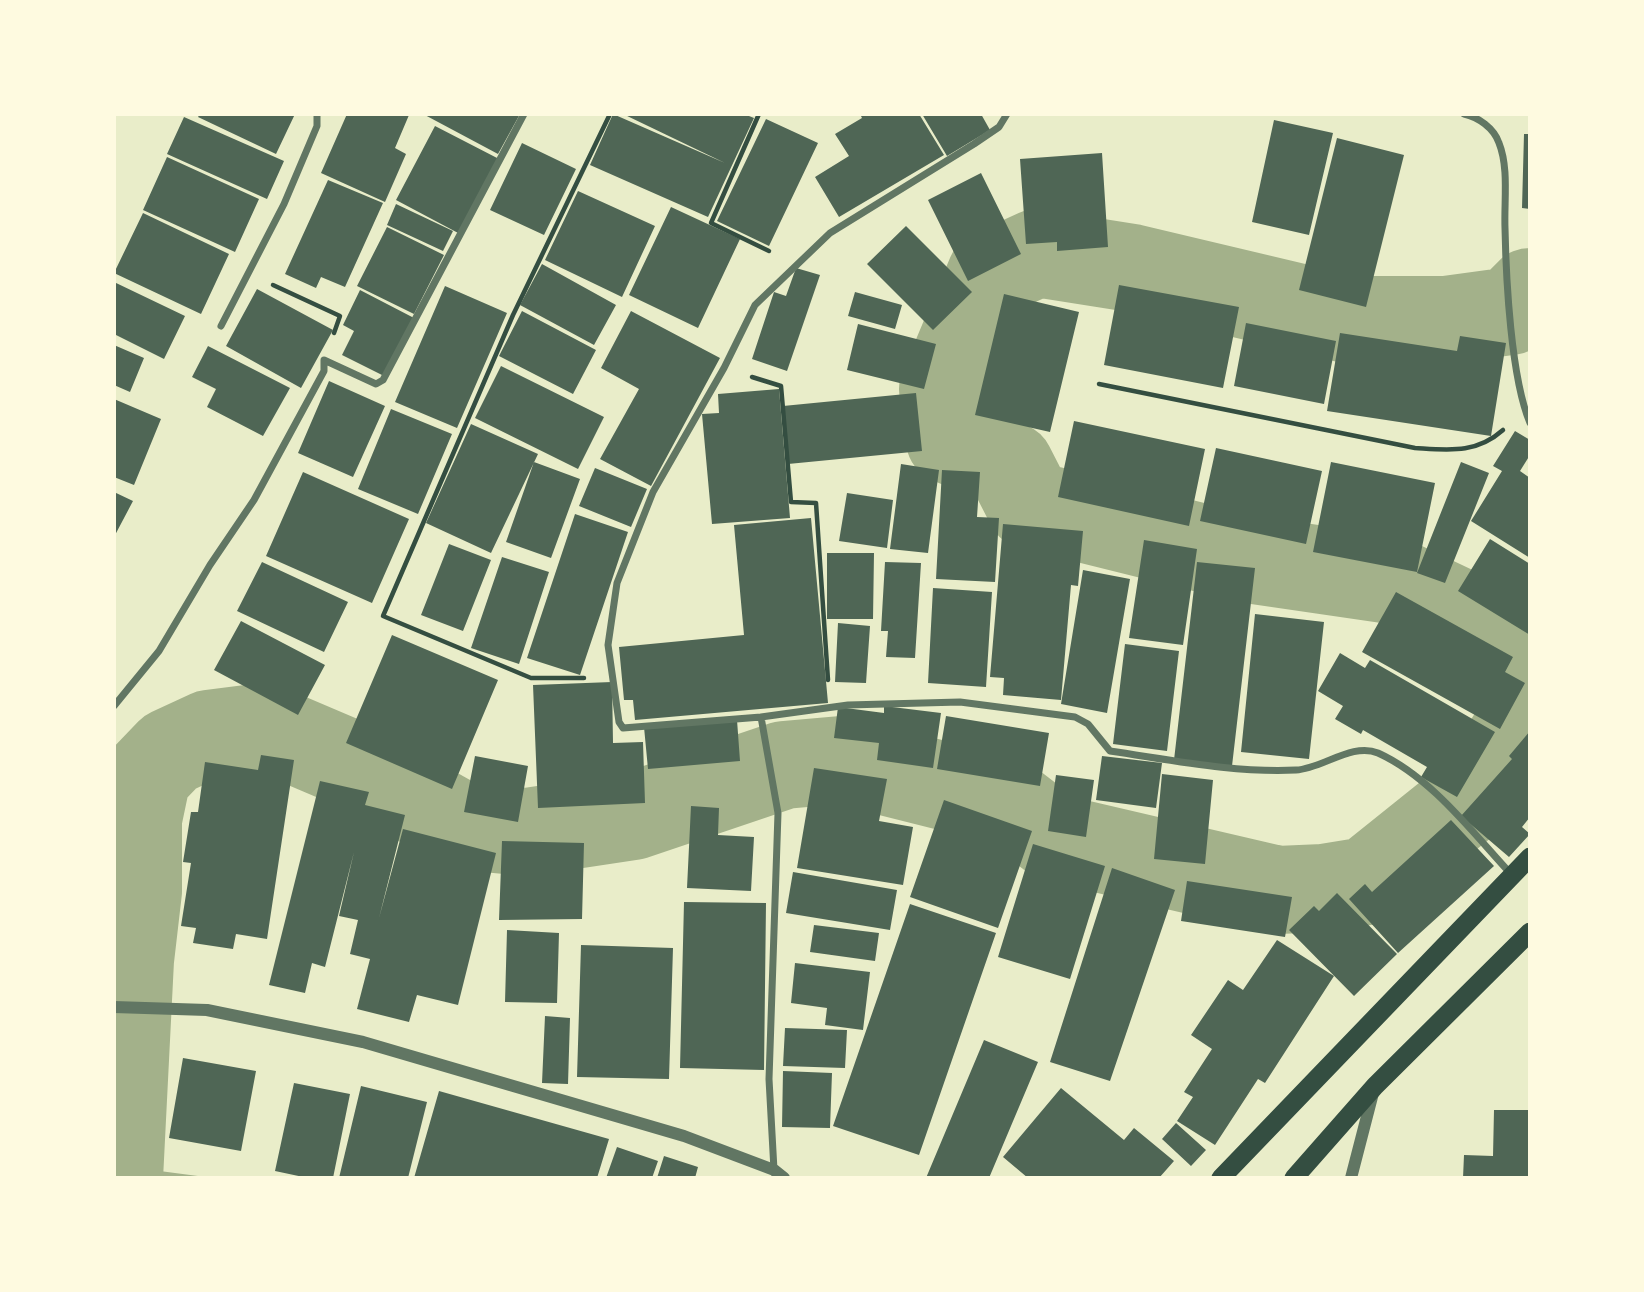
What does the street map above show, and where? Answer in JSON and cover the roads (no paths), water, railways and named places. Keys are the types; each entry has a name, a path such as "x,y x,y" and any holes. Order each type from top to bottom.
{"highway":[{"path":"1221,1178 1530,857"},
{"path":"1294,1178 1375,1086 1530,932"}],"street":[{"path":"221,326 250,274 313,137 317,114"},
{"path":"114,706 159,651 209,565 254,500 324,371 324,360 376,384 383,380 524,114"},
{"path":"1007,114 999,127 830,233 755,305 724,368 653,492 617,583 608,645 619,722 623,728 761,717 830,708 960,702 1075,717 1088,724 1110,751 1218,768 1298,770 1360,750 1376,752 1413,774 1512,875"},
{"path":"1464,114 1481,121 1499,140 1504,157 1505,254 1517,366 1525,411 1530,423"},
{"path":"114,1007 207,1010 363,1042 684,1136 779,1174 769,1079 778,813 761,717"},
{"path":"1351,1178 1375,1086"}],"waterway":[{"path":"1530,292 1511,311 1445,320 1351,320 1132,268 1037,253 991,274 943,389 950,440 1010,466 1030,505 1247,559 1391,580 1488,626 1530,651"},
{"path":"119,1178 130,960 138,891 138,819 147,776 170,752 209,734 264,727 351,764 462,826 527,832 633,816 784,765 841,760 1008,802 1055,838 1278,890 1324,888 1367,881 1463,804 1494,765 1530,709"}]}
